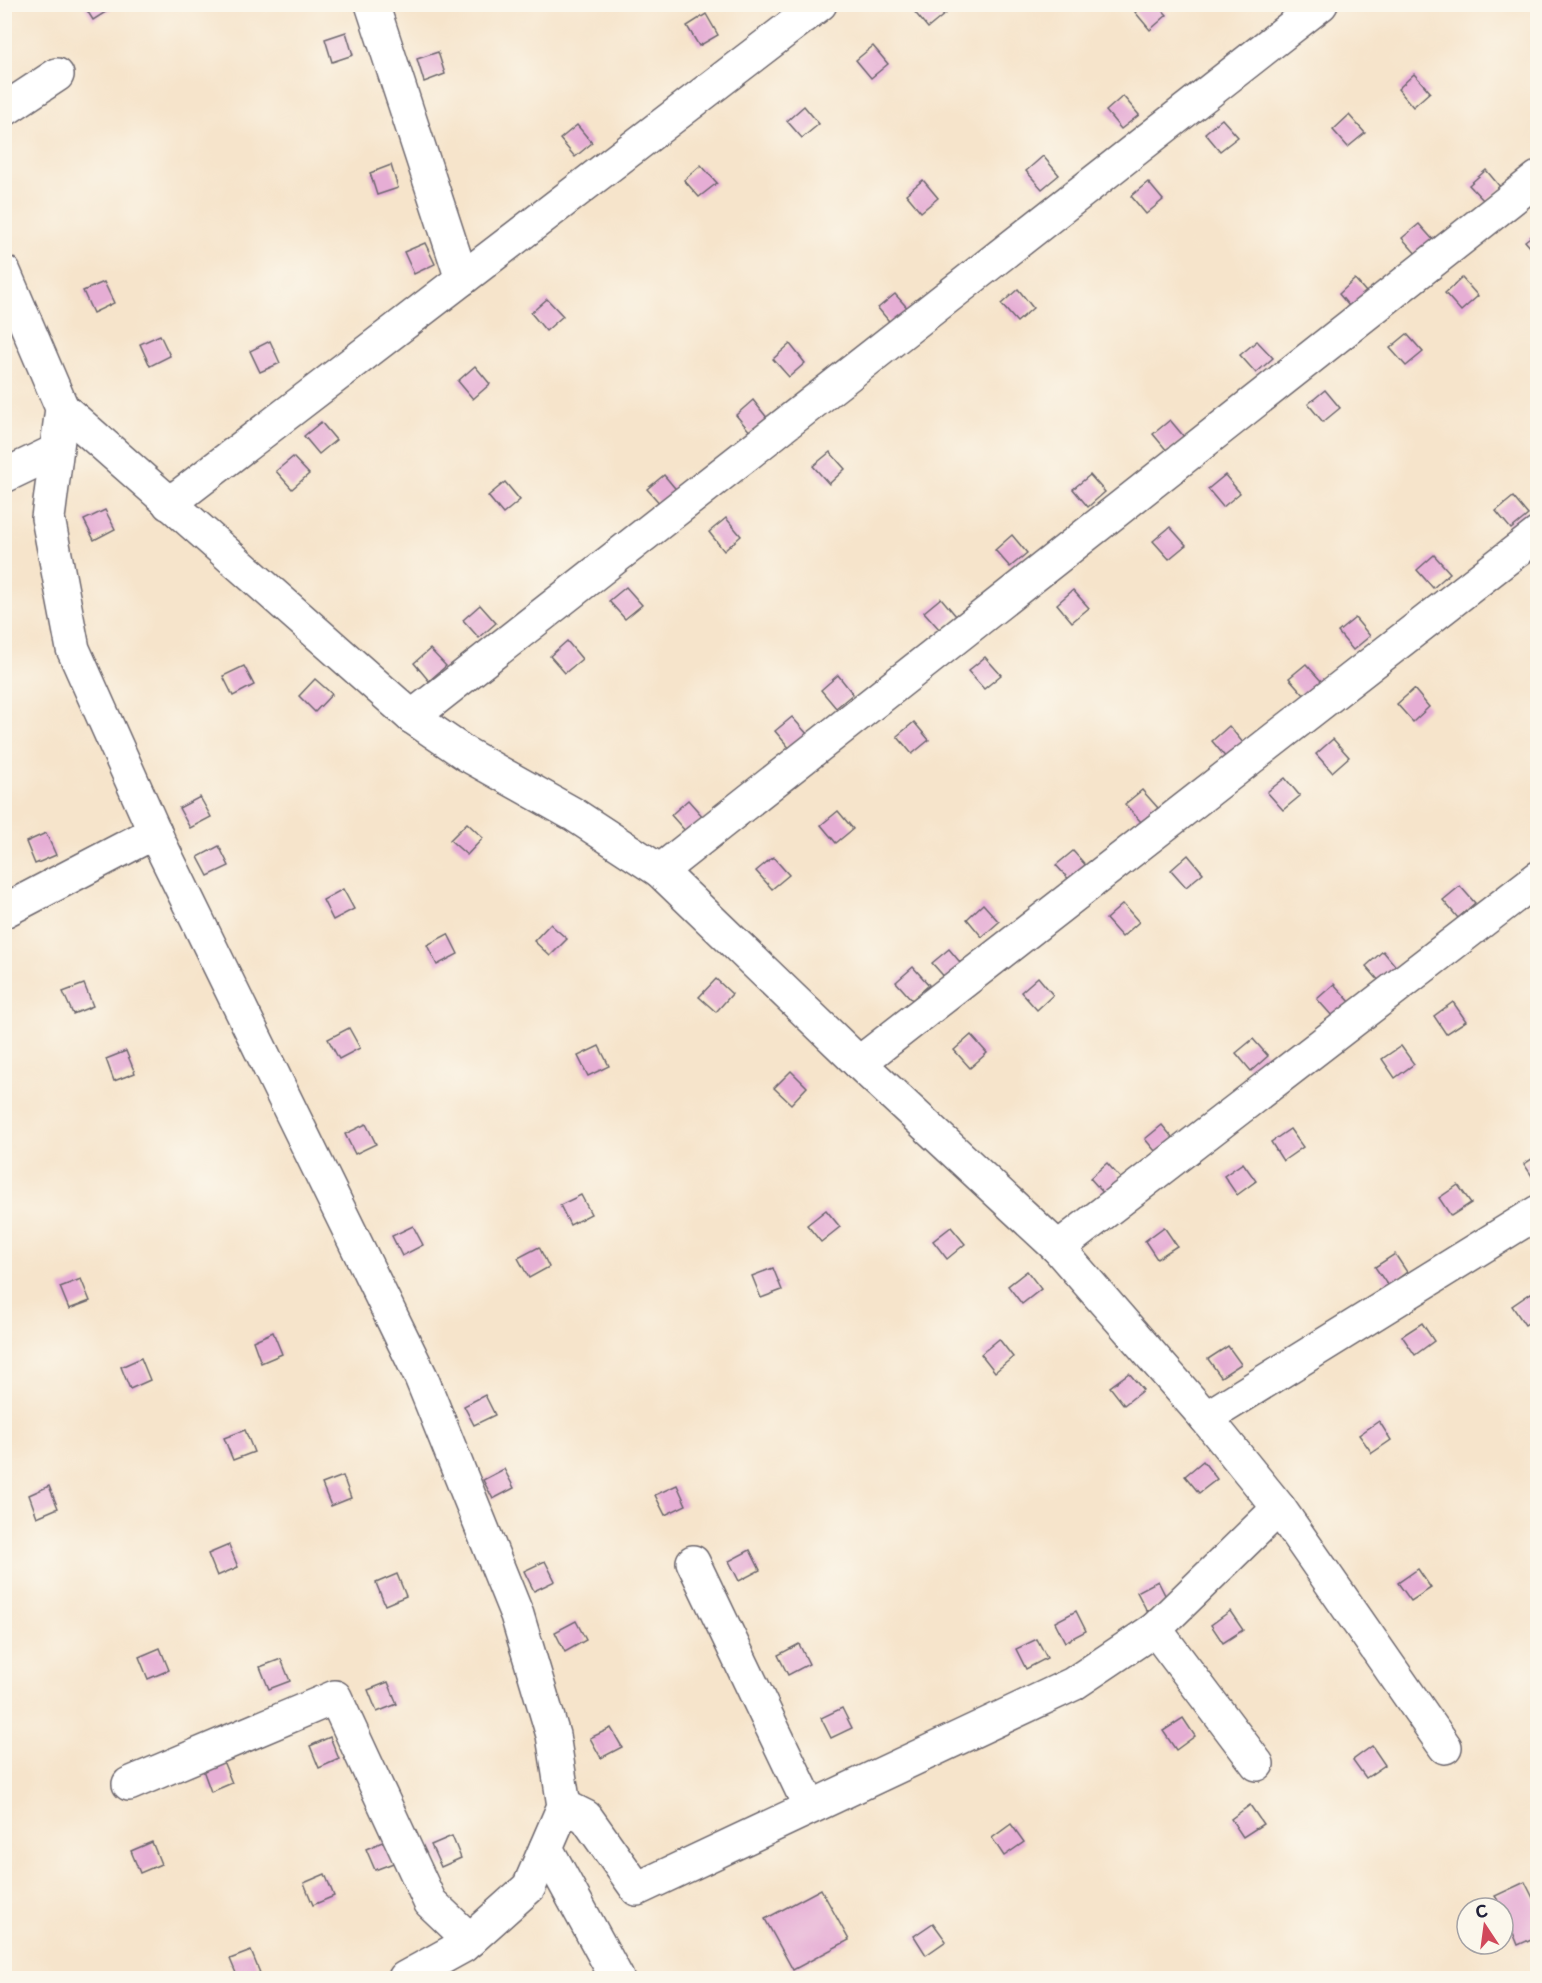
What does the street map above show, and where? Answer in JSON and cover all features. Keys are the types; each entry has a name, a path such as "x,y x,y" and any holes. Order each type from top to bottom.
{"street":[{"path":"372,4 462,279"},
{"path":"169,504 820,4"},
{"path":"412,717 1321,4"},
{"path":"4,110 57,75"},
{"path":"660,871 1538,178"},
{"path":"4,272 62,408 412,717 466,754 573,814 660,871 859,1064 1058,1248 1206,1418 1279,1508 1445,1747"},
{"path":"62,408 54,452 48,518 73,649 155,832 421,1377 517,1615 553,1735 564,1806 529,1887 470,1940 405,1978"},
{"path":"4,476 54,452"},
{"path":"859,1064 1538,534"},
{"path":"4,912 155,832"},
{"path":"1058,1248 1538,878"},
{"path":"1206,1418 1538,1212"},
{"path":"564,1806 586,1817 636,1889 1073,1684 1155,1629 1279,1508"},
{"path":"693,1562 810,1807"},
{"path":"1155,1629 1257,1764"},
{"path":"129,1784 335,1696 430,1902 470,1940"},
{"path":"546,1848 617,1978"}],"building":[{"path":"83,4 109,4 112,8 93,20"},
{"path":"919,4 937,4 945,14 928,28 913,10"},
{"path":"1144,4 1157,4 1167,15 1150,30 1135,12"},
{"path":"706,14 718,35 699,46 687,26"},
{"path":"346,32 353,55 332,62 325,39"},
{"path":"873,46 888,64 871,78 856,60"},
{"path":"438,52 445,74 424,82 417,59"},
{"path":"1414,74 1430,92 1413,107 1398,89"},
{"path":"1123,96 1139,115 1121,129 1106,111"},
{"path":"804,106 819,124 802,138 787,121"},
{"path":"1349,115 1365,133 1348,147 1333,130"},
{"path":"1222,119 1238,137 1220,151 1205,133"},
{"path":"577,125 592,143 575,157 560,139"},
{"path":"1043,156 1059,175 1042,189 1026,171"},
{"path":"391,165 398,188 377,195 370,173"},
{"path":"701,165 717,183 699,197 684,180"},
{"path":"1486,170 1501,188 1485,202 1469,185"},
{"path":"923,180 938,198 921,212 906,194"},
{"path":"1148,182 1163,200 1146,214 1131,196"},
{"path":"1419,224 1435,242 1418,256 1402,238"},
{"path":"1538,231 1538,256 1525,241"},
{"path":"425,243 435,264 414,274 404,252"},
{"path":"1462,278 1478,296 1461,311 1445,293"},
{"path":"1355,279 1371,298 1354,312 1339,294"},
{"path":"104,282 114,303 93,313 83,291"},
{"path":"1018,289 1033,308 1017,322 1001,304"},
{"path":"895,294 911,312 893,326 878,308"},
{"path":"547,299 563,316 546,331 531,313"},
{"path":"1407,334 1423,352 1406,366 1390,348"},
{"path":"160,335 170,356 150,366 140,344"},
{"path":"270,341 280,363 260,372 250,351"},
{"path":"1257,341 1273,358 1256,373 1240,355"},
{"path":"790,344 805,363 789,377 773,359"},
{"path":"475,366 490,384 473,399 458,381"},
{"path":"1325,390 1340,408 1323,422 1308,404"},
{"path":"753,400 768,419 751,433 736,415"},
{"path":"1170,420 1185,438 1168,452 1153,434"},
{"path":"321,422 336,440 319,454 304,436"},
{"path":"830,452 845,469 829,484 813,466"},
{"path":"293,457 309,474 292,489 276,471"},
{"path":"664,475 679,493 663,507 647,489"},
{"path":"1090,475 1105,492 1088,507 1073,489"},
{"path":"1225,475 1240,493 1223,507 1208,489"},
{"path":"505,482 520,500 503,514 488,496"},
{"path":"1513,497 1528,515 1511,529 1496,511"},
{"path":"105,510 115,529 94,540 84,520"},
{"path":"726,518 741,536 724,551 709,532"},
{"path":"1170,527 1186,545 1169,559 1153,541"},
{"path":"1012,535 1027,553 1010,567 995,550"},
{"path":"1434,555 1450,573 1433,588 1417,570"},
{"path":"626,587 642,605 625,619 609,601"},
{"path":"1073,590 1089,608 1072,622 1057,604"},
{"path":"941,598 956,616 940,630 924,612"},
{"path":"480,605 496,623 479,638 463,620"},
{"path":"1355,618 1370,636 1353,650 1338,632"},
{"path":"567,641 582,659 565,673 550,656"},
{"path":"430,649 446,666 429,681 414,663"},
{"path":"985,657 1001,675 984,689 968,671"},
{"path":"1306,664 1322,682 1305,696 1289,678"},
{"path":"244,666 254,685 233,696 223,676"},
{"path":"838,675 853,694 836,708 821,690"},
{"path":"315,679 332,694 315,712 299,696"},
{"path":"1414,689 1429,707 1413,722 1397,704"},
{"path":"792,717 808,735 791,750 775,731"},
{"path":"914,722 929,740 912,754 897,736"},
{"path":"1229,726 1244,744 1227,759 1212,741"},
{"path":"1333,739 1349,757 1332,772 1316,754"},
{"path":"1285,778 1300,796 1283,810 1267,792"},
{"path":"1142,790 1158,808 1141,822 1125,804"},
{"path":"200,797 211,817 190,828 179,808"},
{"path":"688,800 704,818 687,833 671,815"},
{"path":"838,811 853,829 836,843 821,825"},
{"path":"467,823 483,838 467,855 450,840"},
{"path":"46,833 56,855 35,864 26,842"},
{"path":"219,846 229,866 208,876 198,857"},
{"path":"1073,851 1089,869 1072,883 1056,865"},
{"path":"1188,855 1203,873 1186,887 1171,870"},
{"path":"773,857 789,875 772,889 756,871"},
{"path":"1460,886 1475,903 1458,918 1443,900"},
{"path":"343,889 354,909 333,920 323,900"},
{"path":"983,904 999,922 982,937 967,919"},
{"path":"1123,904 1139,922 1122,937 1106,919"},
{"path":"550,924 567,939 550,956 534,941"},
{"path":"448,934 458,954 437,965 427,945"},
{"path":"949,949 964,967 948,981 932,963"},
{"path":"1383,951 1398,969 1381,983 1366,966"},
{"path":"913,967 929,985 912,1000 896,982"},
{"path":"1038,977 1053,995 1037,1010 1021,992"},
{"path":"716,979 732,994 716,1012 699,997"},
{"path":"84,984 93,1006 73,1014 63,992"},
{"path":"1334,984 1350,1002 1333,1017 1317,999"},
{"path":"1453,1002 1466,1021 1446,1034 1434,1016"},
{"path":"349,1028 360,1048 339,1059 328,1039"},
{"path":"971,1035 987,1053 970,1068 954,1050"},
{"path":"1253,1039 1268,1056 1251,1071 1236,1053"},
{"path":"599,1046 609,1066 588,1076 578,1056"},
{"path":"1401,1046 1414,1064 1395,1078 1382,1059"},
{"path":"126,1051 135,1073 114,1081 106,1059"},
{"path":"791,1071 807,1087 791,1104 774,1088"},
{"path":"366,1124 376,1144 355,1154 345,1134"},
{"path":"1162,1125 1177,1143 1160,1157 1145,1139"},
{"path":"1290,1129 1303,1147 1283,1161 1271,1142"},
{"path":"1538,1155 1538,1185 1524,1164"},
{"path":"1107,1163 1123,1181 1106,1196 1090,1178"},
{"path":"1243,1163 1256,1181 1237,1195 1224,1176"},
{"path":"1458,1185 1471,1203 1451,1216 1439,1198"},
{"path":"581,1195 591,1214 570,1225 560,1205"},
{"path":"826,1210 840,1227 821,1242 807,1225"},
{"path":"413,1226 423,1245 402,1256 392,1236"},
{"path":"951,1227 965,1244 947,1259 933,1241"},
{"path":"1164,1227 1177,1246 1157,1259 1145,1241"},
{"path":"539,1247 549,1267 529,1278 518,1258"},
{"path":"1395,1254 1407,1272 1388,1286 1375,1267"},
{"path":"773,1268 782,1290 761,1298 752,1276"},
{"path":"1027,1271 1041,1289 1022,1304 1008,1286"},
{"path":"81,1279 90,1301 69,1309 60,1287"},
{"path":"1531,1293 1538,1302 1538,1316 1525,1325 1512,1306"},
{"path":"1422,1323 1434,1341 1415,1355 1402,1336"},
{"path":"273,1332 282,1354 261,1363 253,1341"},
{"path":"999,1339 1013,1357 995,1372 981,1354"},
{"path":"1228,1346 1241,1364 1221,1377 1208,1359"},
{"path":"141,1358 150,1380 130,1389 121,1367"},
{"path":"1129,1373 1143,1390 1124,1405 1110,1387"},
{"path":"485,1395 495,1415 474,1425 464,1406"},
{"path":"1379,1421 1391,1440 1372,1453 1359,1435"},
{"path":"245,1430 254,1452 233,1460 224,1438"},
{"path":"1203,1461 1217,1479 1199,1493 1185,1476"},
{"path":"504,1469 514,1488 493,1499 483,1480"},
{"path":"343,1476 351,1498 331,1506 322,1484"},
{"path":"677,1485 686,1505 665,1515 655,1495"},
{"path":"49,1486 58,1508 37,1517 29,1495"},
{"path":"229,1545 238,1567 217,1576 208,1554"},
{"path":"750,1550 760,1570 739,1581 729,1561"},
{"path":"545,1561 555,1581 534,1591 524,1571"},
{"path":"1418,1569 1431,1588 1411,1601 1398,1583"},
{"path":"397,1574 406,1596 385,1605 376,1583"},
{"path":"1158,1581 1168,1601 1147,1611 1137,1592"},
{"path":"1076,1611 1086,1631 1065,1642 1055,1622"},
{"path":"1230,1611 1243,1630 1223,1643 1211,1625"},
{"path":"576,1621 586,1640 565,1652 555,1632"},
{"path":"1037,1639 1047,1658 1026,1669 1016,1649"},
{"path":"799,1644 809,1664 788,1675 778,1655"},
{"path":"160,1648 169,1670 148,1679 139,1657"},
{"path":"281,1659 290,1681 269,1689 260,1667"},
{"path":"388,1682 397,1704 377,1712 368,1690"},
{"path":"842,1708 852,1728 831,1738 821,1718"},
{"path":"1183,1718 1195,1736 1176,1750 1163,1731"},
{"path":"611,1728 622,1747 601,1758 590,1738"},
{"path":"330,1737 339,1759 319,1768 310,1746"},
{"path":"1372,1746 1385,1765 1366,1778 1353,1760"},
{"path":"223,1761 232,1783 211,1792 203,1770"},
{"path":"1250,1805 1263,1824 1243,1837 1231,1819"},
{"path":"1011,1824 1024,1842 1004,1856 992,1838"},
{"path":"452,1836 461,1858 441,1867 431,1845"},
{"path":"387,1840 396,1862 375,1870 366,1849"},
{"path":"152,1842 161,1864 140,1873 131,1851"},
{"path":"325,1874 334,1896 313,1905 304,1883"},
{"path":"1525,1882 1538,1908 1538,1936 1518,1945 1515,1938 1515,1896 1495,1896"},
{"path":"821,1889 849,1940 793,1970 765,1919"},
{"path":"933,1923 946,1941 926,1955 914,1936"},
{"path":"251,1951 260,1973 238,1978 230,1959"}]}
